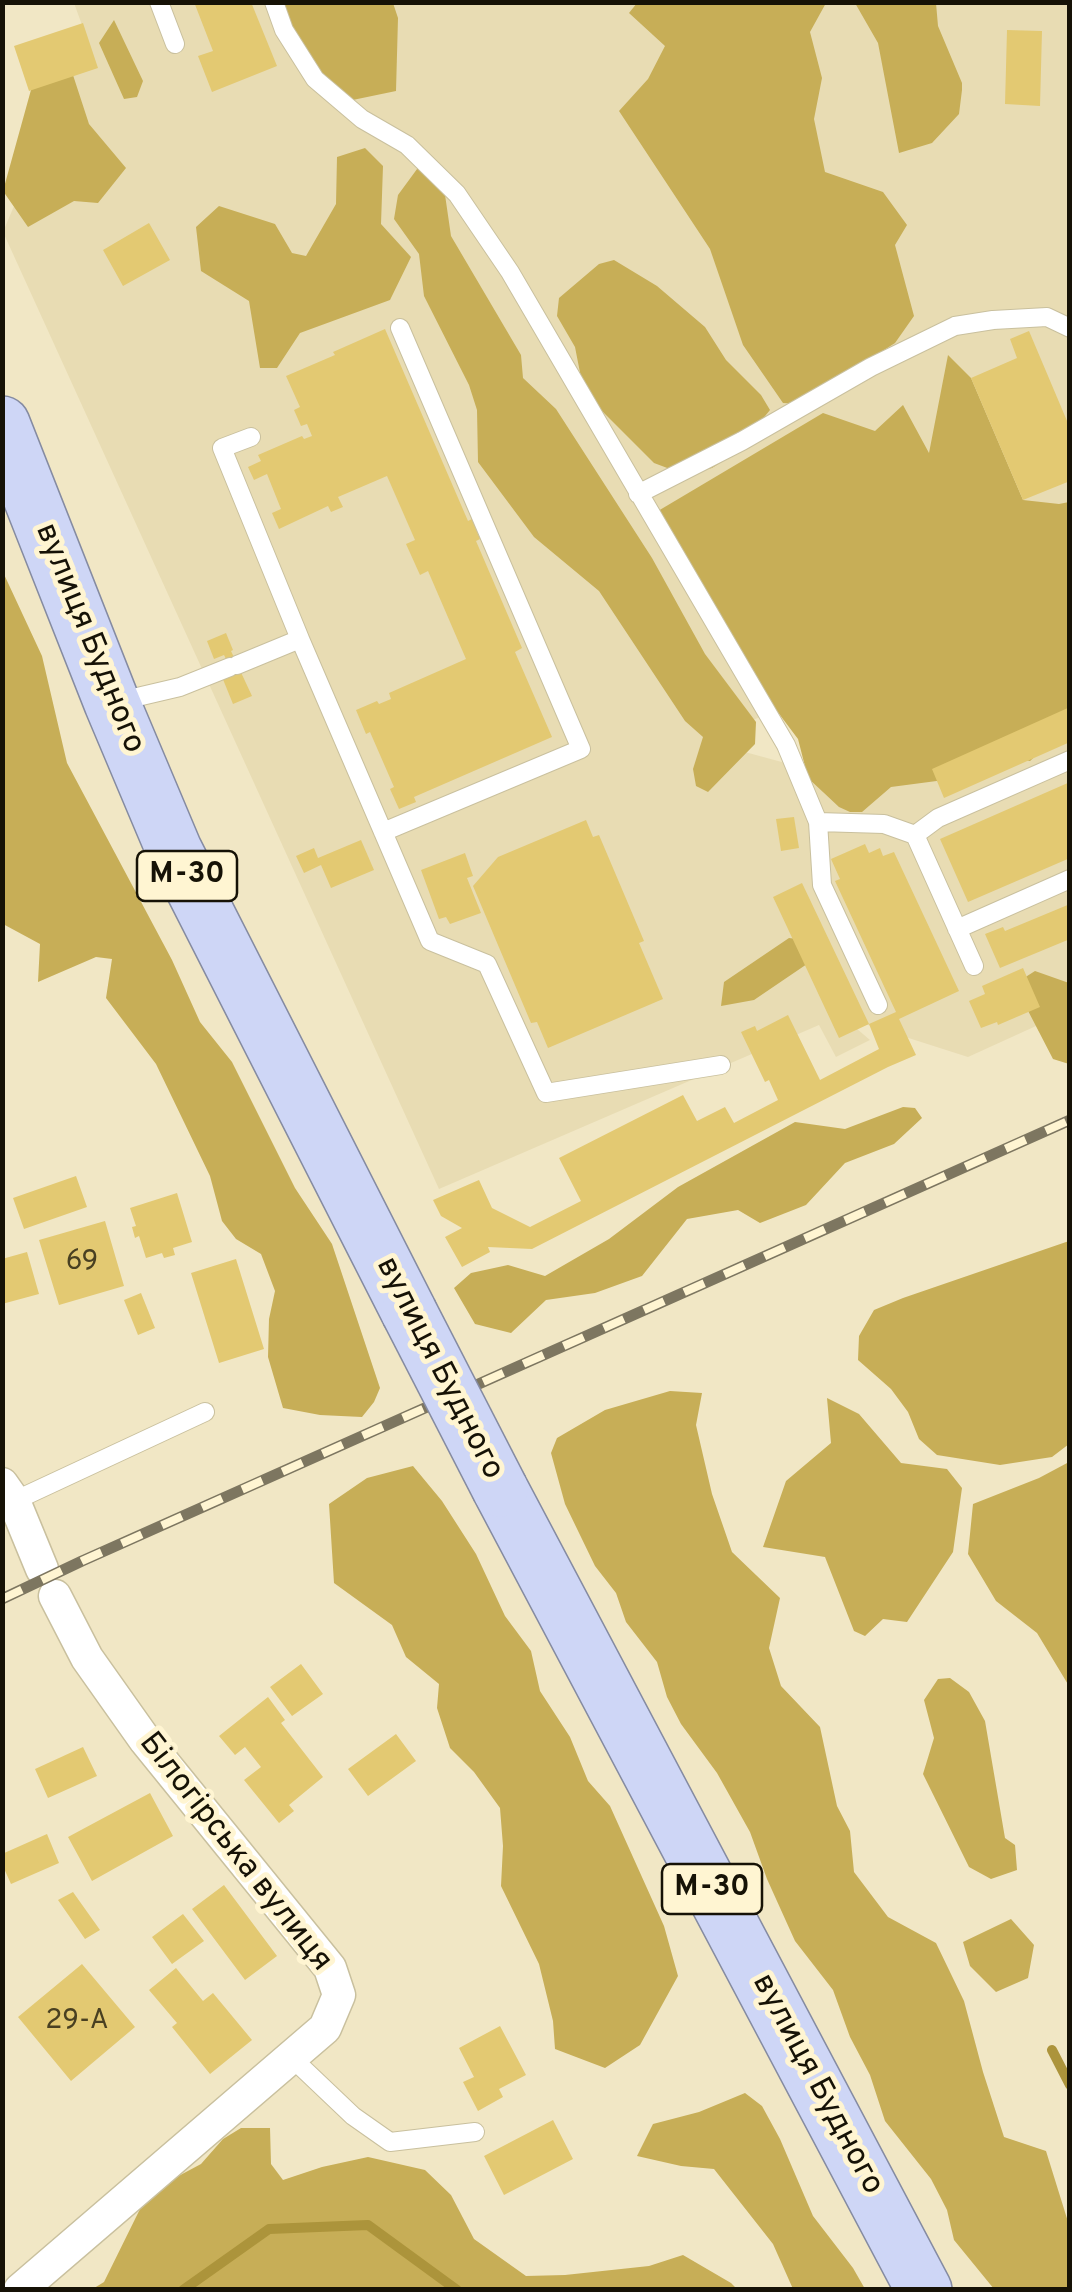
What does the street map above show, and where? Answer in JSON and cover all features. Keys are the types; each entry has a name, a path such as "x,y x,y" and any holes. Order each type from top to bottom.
{"highway":[{"name":"вулиця Будного","path":"2,424 174,850 500,1489 924,2290"}],"street":[{"name":"Білогірська вулиця","path":"6,1498 87,1658 145,1740 330,1968 339,1995 325,2028 20,2290"}],"lane":[{"path":"159,2 174,44"},
{"path":"274,2 284,30 316,79 362,119 407,145 457,194 510,272 786,745 818,822 822,885 878,1005"},
{"path":"638,494 742,442 871,367 956,326 1047,317 1070,328"},
{"path":"383,832 581,749 400,328"},
{"path":"251,437 222,448 430,941 487,964 546,1093 721,1065"},
{"path":"112,703 180,687 300,639"},
{"path":"914,835 938,818 1070,760"},
{"path":"818,822 884,824 914,835 974,966"},
{"path":"957,929 1070,878"},
{"path":"6,1498 205,1412"},
{"path":"292,2058 353,2116 390,2142 475,2132"}],"shaded area":[{"path":"74,3 1069,3 1069,567 708,742 848,780 1069,685 1069,983 1036,1026 968,1057 843,1017 870,1040 836,1057 819,1025 439,1189 3,232 86,36"},
{"path":"277,3 393,3 398,18 396,91 343,102 297,65"},
{"path":"637,3 826,3 810,32 822,78 814,119 825,172 883,192 907,225 895,245 914,316 895,343 800,404 783,403 743,345 710,249 619,111 648,79 665,46 629,13"},
{"path":"855,3 936,3 938,26 962,90 959,114 932,143 899,153 878,43"},
{"path":"114,20 143,81 137,97 124,99 99,43"},
{"path":"39,61 72,72 89,124 126,168 98,203 74,201 28,227 3,191"},
{"path":"365,148 383,166 381,224 411,257 390,300 300,333 277,368 260,368 249,301 201,271 196,227 219,206 275,224 292,253 306,256 336,204 337,157"},
{"path":"420,165 443,181 451,236 521,355 523,378 556,409 652,558 705,654 756,722 755,744 708,792 696,786 693,769 703,737 685,721 599,591 534,537 478,462 477,410 469,385 424,296 419,254 394,219 398,195"},
{"path":"614,260 657,286 705,327 726,360 761,395 770,410 733,455 712,468 686,475 654,463 584,393 575,347 557,316 559,298 599,264"},
{"path":"948,355 971,378 1023,500 1069,502 1069,724 1030,761 992,753 967,777 891,787 862,812 850,812 839,807 808,778 798,739 701,610 658,511 823,413 875,431 903,405 929,453"},
{"path":"2,570 42,656 67,763 172,960 200,1022 232,1062 295,1188 332,1244 380,1388 362,1417 283,1408 268,1357 269,1319 275,1291 261,1254 236,1239 222,1221 210,1176 156,1064 106,998 112,959 96,957 38,982 40,944 3,924"},
{"path":"789,938 797,939 807,964 754,1000 721,1006 724,982"},
{"path":"1035,971 1069,983 1069,1064 1053,1059 1024,1003 1024,978"},
{"path":"903,1107 915,1108 922,1118 894,1144 845,1163 806,1205 760,1223 738,1210 687,1219 642,1276 595,1293 546,1300 511,1333 475,1324 454,1288 471,1273 508,1265 545,1276 609,1239 678,1187 795,1122 845,1129"},
{"path":"1069,1241 1069,1444 1052,1457 1000,1465 937,1455 919,1439 908,1412 891,1389 858,1360 859,1336 874,1310"},
{"path":"670,1391 702,1393 696,1425 712,1494 732,1552 780,1598 769,1648 781,1686 820,1727 837,1806 850,1831 854,1872 888,1917 936,1943 964,2001 1004,2137 1046,2151 1069,2225 1069,2289 994,2289 954,2240 947,2210 931,2179 885,2121 870,2075 850,2037 833,1990 795,1941 750,1832 717,1773 681,1724 667,1697 657,1662 626,1622 616,1593 595,1566 565,1504 551,1453 557,1438 605,1410"},
{"path":"827,1398 859,1414 901,1463 947,1469 962,1488 953,1552 907,1622 883,1619 865,1636 854,1631 825,1557 763,1547 786,1481 831,1443"},
{"path":"1069,1462 1069,1686 1037,1633 996,1601 968,1554 973,1504"},
{"path":"413,1466 442,1501 476,1554 505,1616 531,1651 540,1691 570,1737 588,1781 610,1806 664,1926 678,1976 640,2045 605,2068 555,2049 553,2021 539,1964 501,1886 500,1808 474,1772 450,1748 437,1708 439,1684 406,1657 392,1625 334,1583 329,1504 367,1478"},
{"path":"950,1678 969,1692 985,1721 1005,1838 1015,1845 1017,1870 991,1879 969,1867 923,1774 934,1738 924,1700 938,1679"},
{"path":"1011,1919 1034,1945 1028,1978 996,1992 970,1966 963,1942"},
{"path":"745,2093 762,2106 813,2216 865,2289 793,2289 773,2244 714,2169 637,2156 653,2124 699,2112"},
{"path":"241,2128 270,2128 271,2164 283,2180 368,2157 425,2170 451,2195 474,2239 526,2276 649,2266 683,2255 737,2289 91,2290 104,2282 140,2209 171,2180 201,2164 223,2139"}],"building":[{"path":"194,2 251,2 277,66 212,92 198,56 213,51"},
{"path":"83,23 98,68 29,91 14,46"},
{"path":"1007,30 1042,31 1040,106 1005,104"},
{"path":"149,223 170,260 123,286 103,250"},
{"path":"385,329 468,521 472,519 480,539 476,541 522,648 515,652 552,737 414,797 416,802 399,809 390,789 394,787 356,710 391,699 389,693 466,659 428,571 420,575 406,544 415,540 387,476 338,497 343,507 331,512 328,506 279,529 272,513 281,509 267,474 254,480 248,467 261,461 258,455 302,436 312,436 307,424 301,426 294,410 300,407 286,376"},
{"path":"1029,331 1070,428 1070,481 1023,500 971,378 1017,358 1010,339"},
{"path":"226,633 252,696 233,704 220,672 230,667 224,655 214,659 207,641"},
{"path":"1070,707 1070,742 944,798 932,769"},
{"path":"1070,782 1070,858 968,902 940,839"},
{"path":"794,817 799,848 781,851 776,819"},
{"path":"586,820 593,837 599,835 644,941 639,943 663,999 548,1048 537,1022 531,1023 473,886 498,857"},
{"path":"361,840 374,870 331,888 321,865 304,873 296,856 314,848 318,858"},
{"path":"865,844 869,853 880,848 883,856 894,852 959,991 899,1019 916,1055 532,1249 488,1247 490,1252 462,1267 445,1237 462,1228 441,1216 433,1200 479,1180 492,1208 530,1227 581,1201 559,1158 683,1095 697,1121 725,1107 734,1123 778,1100 741,1032 755,1026 757,1031 788,1015 820,1080 879,1049 869,1024 896,1012 835,881 840,879 831,859"},
{"path":"465,853 473,876 467,878 481,913 450,924 446,917 439,919 421,870"},
{"path":"802,883 869,1024 839,1038 773,897"},
{"path":"1070,904 1070,939 1000,968 985,934 1003,927 1005,931"},
{"path":"1023,968 1040,1007 981,1028 969,1001 985,994 982,986"},
{"path":"76,1176 87,1207 24,1229 13,1198"},
{"path":"177,1193 192,1242 173,1248 175,1255 164,1258 162,1253 146,1258 139,1236 135,1238 130,1208"},
{"path":"105,1221 124,1286 59,1305 39,1240"},
{"path":"27,1252 39,1294 2,1304 2,1259"},
{"path":"236,1259 264,1349 219,1363 191,1273"},
{"path":"141,1293 155,1328 138,1335 124,1300"},
{"path":"301,1664 323,1694 292,1716 270,1687"},
{"path":"268,1697 285,1720 281,1723 323,1777 289,1805 294,1811 279,1823 244,1780 261,1767 245,1747 235,1755 219,1736"},
{"path":"396,1734 416,1761 368,1796 348,1769"},
{"path":"83,1747 97,1776 48,1798 35,1769"},
{"path":"150,1793 173,1836 92,1881 68,1837"},
{"path":"47,1834 59,1863 11,1884 2,1854"},
{"path":"224,1885 277,1956 245,1980 192,1909"},
{"path":"73,1892 100,1930 85,1939 58,1900"},
{"path":"183,1914 204,1941 172,1964 152,1937"},
{"path":"82,1964 135,2027 71,2081 18,2017"},
{"path":"176,1968 203,2001 213,1993 252,2040 210,2074 172,2027 177,2023 149,1990"},
{"path":"500,2026 526,2075 499,2089 503,2097 478,2111 463,2082 474,2077 459,2048"},
{"path":"553,2120 573,2159 504,2195 484,2156"}],"waterway":[{"path":"1052,2050 1070,2085"},
{"path":"183,2290 269,2229 368,2225 457,2290"}],"railway":[{"path":"2,1599 1070,1120"}]}
